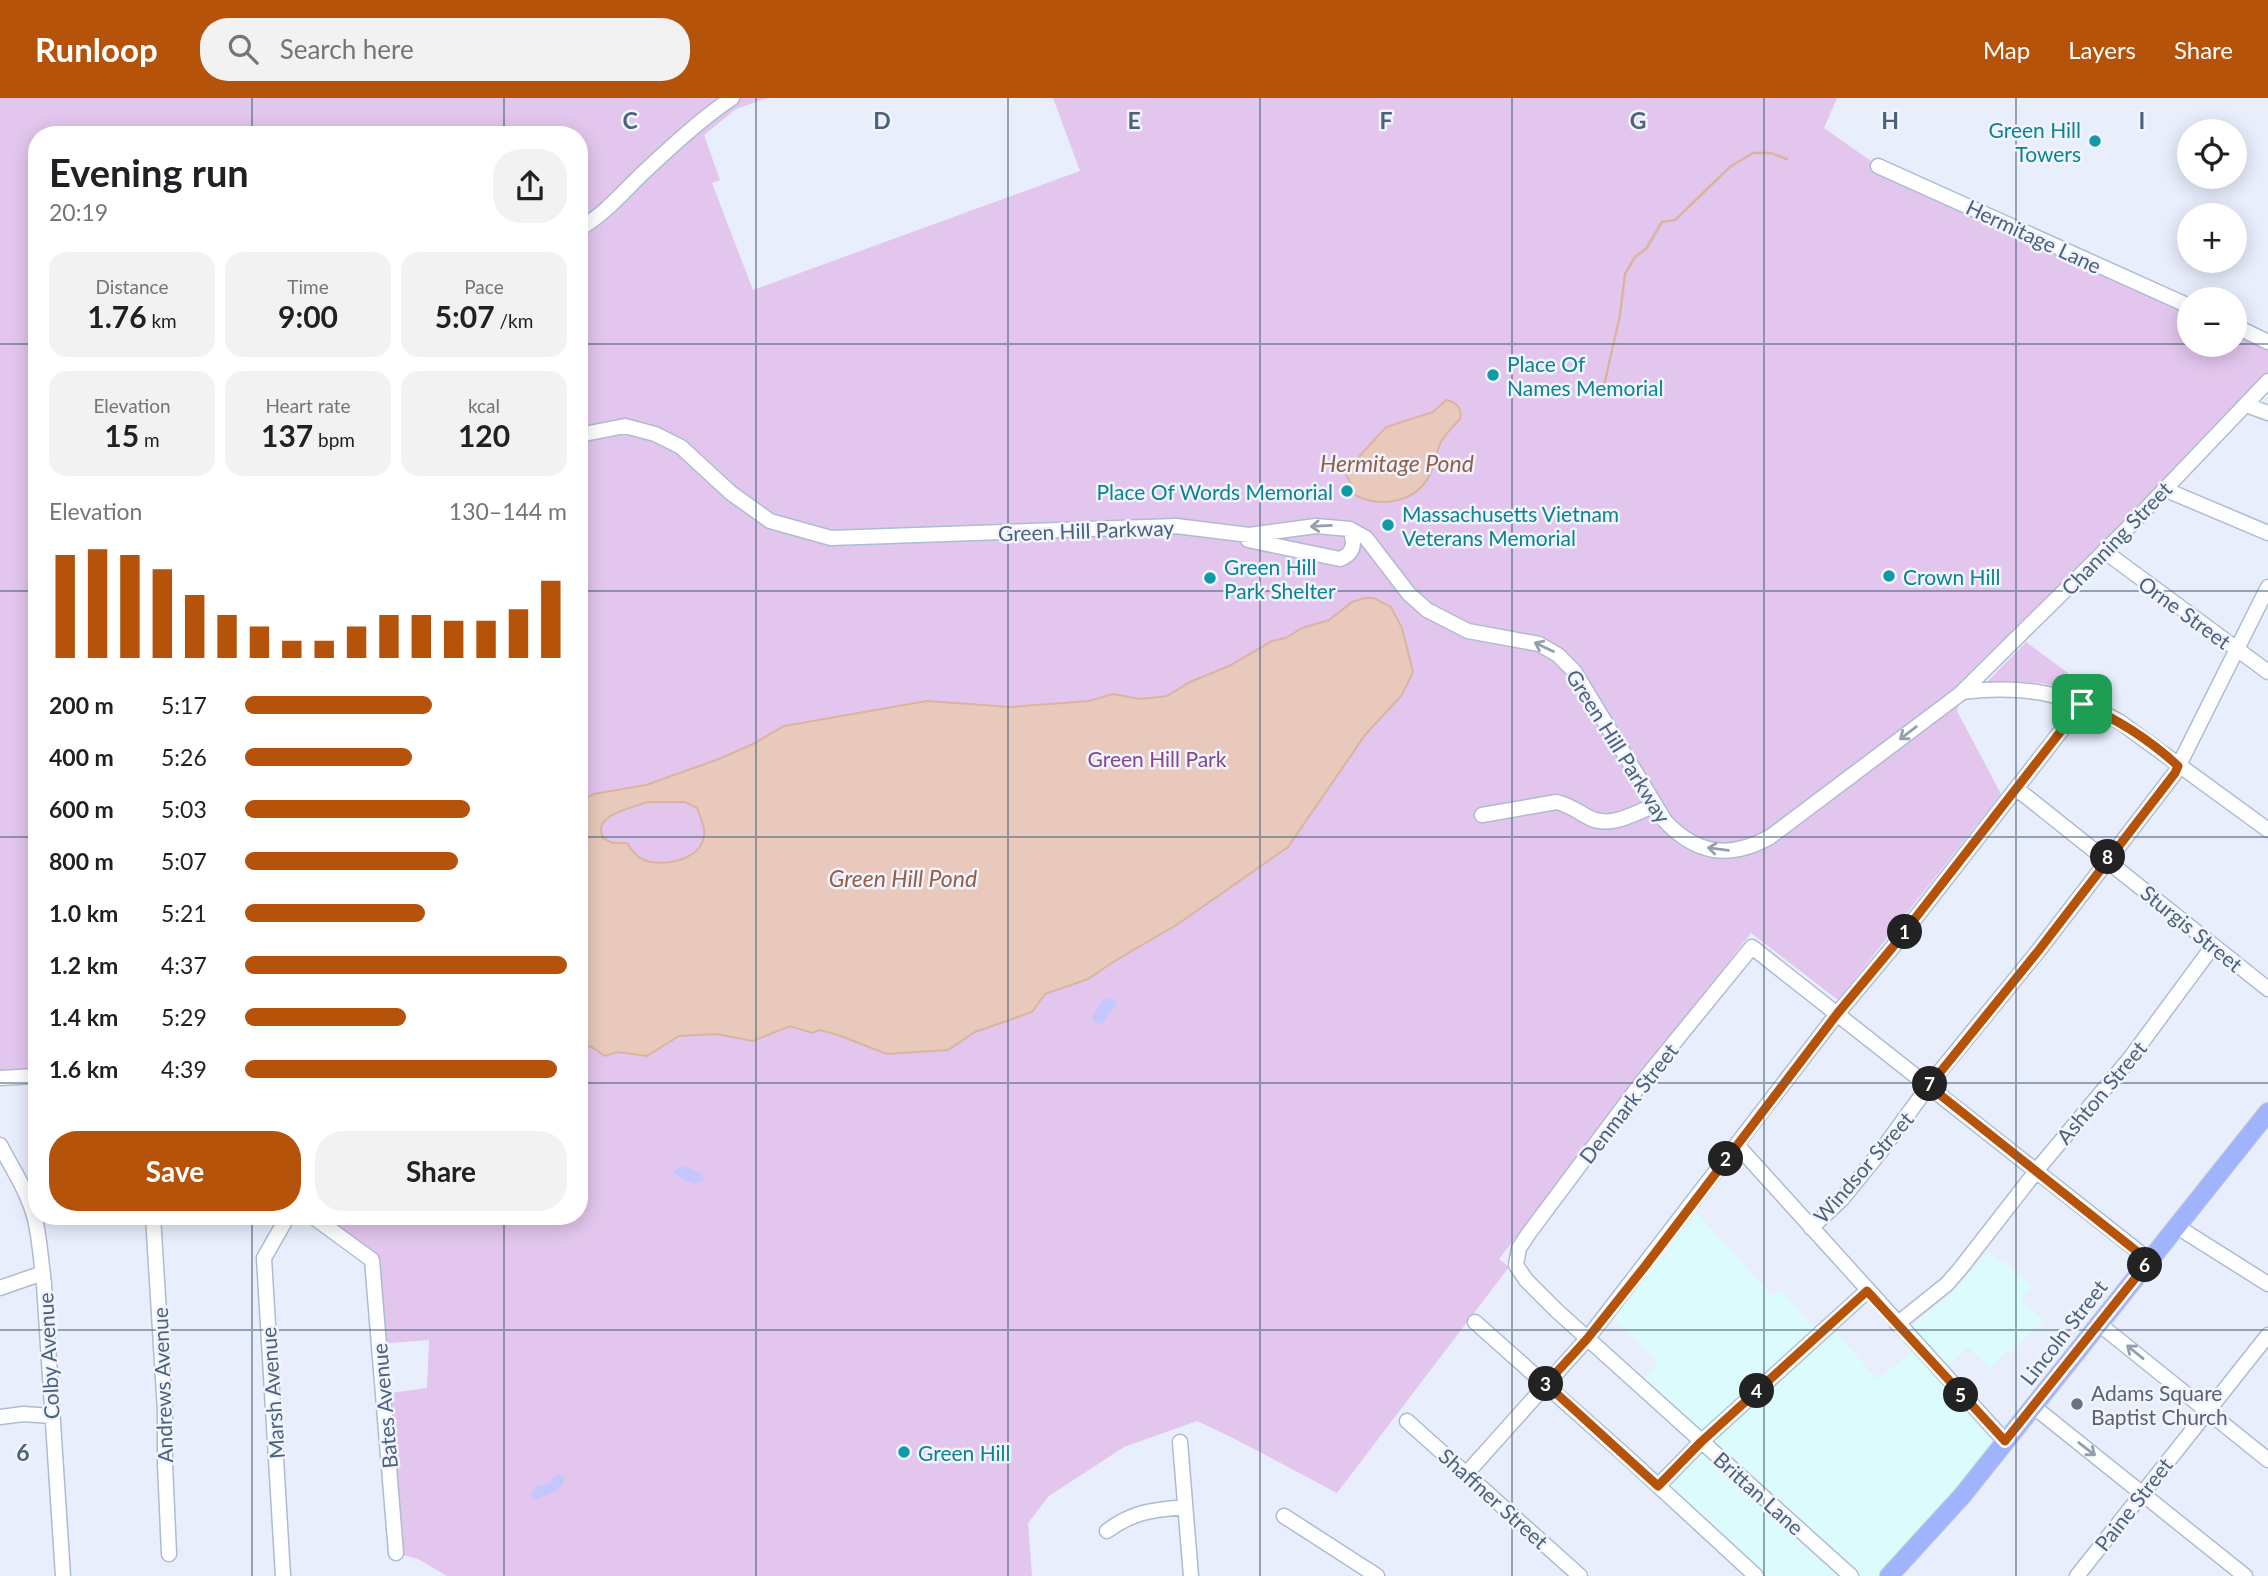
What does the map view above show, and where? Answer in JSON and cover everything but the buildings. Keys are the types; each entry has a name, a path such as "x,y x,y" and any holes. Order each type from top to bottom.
{"main road":[{"name":"Lincoln Street","path":"1889,1576 1962,1496 2268,1112"}],"street":[{"path":"588,223 606,211 706,117 732,98"},
{"name":"Hermitage Lane","path":"1878,166 2177,301"},
{"path":"2247,332 2268,342"},
{"name":"Channing Street","path":"1962,692 2104,551 2268,380"},
{"path":"2246,405 2268,413"},
{"name":"Green Hill Parkway","path":"588,433 625,426 655,434 681,447 731,493 770,521 831,538 1176,526 1260,535 1316,526 1350,529 1366,538 1409,594 1435,615 1468,631 1539,644 1563,660 1574,671 1653,806 1674,831 1695,844 1719,851 1751,847 1770,837 1962,692"},
{"path":"2164,489 2268,533"},
{"path":"1223,533 1340,559 1353,547 1350,529"},
{"name":"Orne Street","path":"2104,551 2268,672"},
{"name":"Windsor Street","path":"1811,1228 1842,1199 2175,773 2268,587"},
{"path":"1962,692 2014,688 2040,691 2082,704 2120,722 2268,830"},
{"path":"1467,1473 1587,1339 1837,1014 1892,948 2082,704"},
{"name":"Sturgis Street","path":"2017,789 2268,989"},
{"path":"1482,815 1557,802 1603,823 1653,806"},
{"name":"Ashton Street","path":"1897,1324 1947,1284 2131,1057 2213,946"},
{"name":"Denmark Street","path":"1516,1265 1525,1239 1600,1136 1752,947 1837,1014"},
{"path":"1837,1014 2149,1261"},
{"path":"0,1078 28,1076"},
{"name":"Colby Avenue","path":"0,1144 5,1166 28,1199"},
{"path":"1737,1145 2005,1441"},
{"name":"Colby Avenue","path":"36,1225 43,1273 63,1576"},
{"name":"Andrews Avenue","path":"154,1225 165,1411 169,1554"},
{"name":"Marsh Avenue","path":"283,1225 264,1258 283,1576"},
{"name":"Bates Avenue","path":"324,1225 372,1260 397,1553"},
{"path":"2176,1226 2268,1284"},
{"name":"Brittan Lane","path":"1516,1265 1528,1283 1587,1339 1851,1576"},
{"path":"0,1288 43,1273"},
{"path":"1658,1486 1701,1442 1867,1291"},
{"path":"1475,1322 1756,1576"},
{"path":"2099,1324 2268,1460"},
{"name":"Paine Street","path":"2077,1576 2268,1335"},
{"path":"2034,1407 2245,1576"},
{"path":"0,1418 23,1414 52,1416"},
{"name":"Shaffner Street","path":"1407,1421 1580,1576"},
{"path":"1180,1442 1191,1576"},
{"path":"1107,1531 1142,1511 1185,1507"},
{"path":"1284,1516 1377,1576"}],"shaded area":[{"path":"1696,1212 1773,1297 1781,1290 1812,1325 1829,1338 1835,1332 1877,1379 1925,1342 1911,1326 1955,1291 1988,1251 2032,1285 2020,1300 2044,1320 2036,1330 2028,1334 2011,1353 2007,1350 1990,1368 1968,1347 1941,1373 2005,1441 1889,1576 1756,1576 1658,1486 1701,1442 1638,1385 1658,1364 1614,1318"}],"green space":[{"name":"Green Hill Park","path":"0,98 767,98 736,109 704,135 720,180 712,183 753,290 1080,171 1053,98 1837,98 1824,128 1878,166 2177,301 2177,357 2247,357 2247,332 2268,342 2268,381 1962,692 1957,711 2001,794 1838,1000 1751,933 1499,1259 1509,1267 1337,1493 1197,1421 1124,1447 1049,1496 1028,1523 1032,1576 447,1576 418,1559 396,1553 382,1394 427,1388 429,1340 378,1344 372,1260 324,1225 588,1225 588,126 28,126 28,1076 0,1078"},
{"path":"2026,642 2068,673 2058,687 2041,683 1987,682"}],"sand":[{"path":"1109,998 1116,1002 1116,1006 1103,1023 1096,1024 1092,1018 1102,1001"},
{"path":"683,1166 702,1174 704,1180 694,1184 680,1178 673,1171"},
{"path":"560,1474 564,1478 563,1483 557,1489 537,1499 532,1497 532,1492 538,1485 549,1484"}],"water":[{"name":"Hermitage Pond","path":"1446,400 1458,406 1460,419 1442,440 1425,482 1408,496 1398,500 1376,502 1355,495 1346,473 1348,465 1355,461 1386,427 1433,412"},
{"name":"Green Hill Pond","path":"1365,598 1374,598 1391,607 1402,628 1413,672 1402,695 1365,735 1288,847 1178,924 1088,979 1045,994 1032,1012 975,1032 948,1050 887,1054 838,1035 820,1030 812,1033 790,1026 753,1041 716,1034 679,1036 647,1056 617,1052 605,1056 588,1047 588,797 646,785 719,759 784,726 927,701 1011,707 1089,701 1113,694 1140,699 1167,696 1190,682 1229,666 1272,641 1329,620 1352,602","holes":["647,802 685,802 697,808 704,829 703,839 699,848 682,859 651,862 637,856 627,843 613,843 603,838 601,830 608,818"]}],"waterway":[{"path":"1603,390 1620,315 1625,274 1635,257 1646,249 1662,222 1675,220 1731,166 1753,153 1771,153 1787,159"}],"place":[{"name":"Green Hill Towers","path":"2095,141"},
{"name":"Place Of Names Memorial","path":"1493,375"},
{"name":"Place Of Words Memorial","path":"1347,491"},
{"name":"Massachusetts Vietnam Veterans Memorial","path":"1388,525"},
{"name":"Crown Hill","path":"1889,576"},
{"name":"Green Hill Park Shelter","path":"1210,578"},
{"name":"Adams Square Baptist Church","path":"2077,1404"},
{"name":"Green Hill","path":"904,1452"}],"route":[{"path":"2082,704 2120,722 2178,766 2039,950 1929,1086 2149,1261 2005,1441 1867,1291 1701,1442 1658,1486 1546,1384 1587,1339 1646,1265 1837,1014 1892,948 2082,704"}]}
